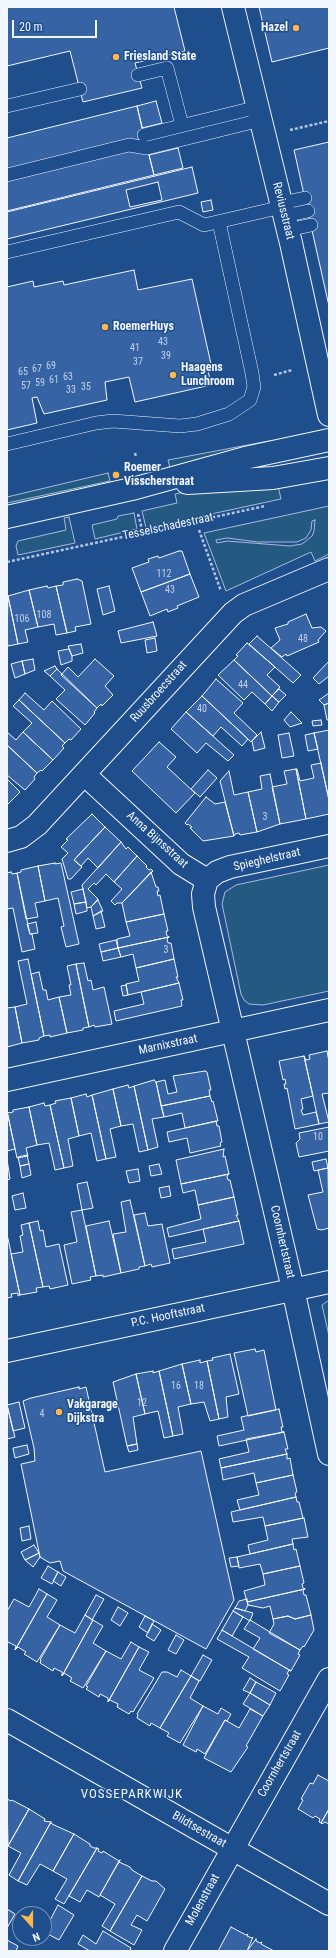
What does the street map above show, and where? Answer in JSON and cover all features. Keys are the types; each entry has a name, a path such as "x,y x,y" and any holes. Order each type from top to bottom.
{"street":[{"name":"Reviusstraat","path":"233,7 284,214 329,415"},
{"path":"7,517 136,488 245,458 329,440"},
{"path":"136,488 274,478 329,468"},
{"name":"Ruusbroecstraat","path":"7,841 21,837 29,831 84,774 233,613 244,605 329,569"},
{"name":"Anna Bijnsstraat","path":"84,774 181,864 207,880"},
{"name":"Spieghelstraat","path":"207,880 217,872 230,867 329,846"},
{"path":"207,880 203,894 204,907 233,1030"},
{"name":"Marnixstraat","path":"7,1080 329,1010"},
{"name":"Coornhertstraat","path":"233,1030 329,1454"},
{"name":"P.C. Hooftstraat","path":"7,1351 329,1282"},
{"name":"Coornhertstraat","path":"232,1848 329,1679"},
{"name":"Bildtsestraat","path":"7,1720 329,1904"},
{"name":"Molenstraat","path":"175,1951 232,1848"}],"lane":[{"path":"138,75 167,68 182,126"},
{"path":"7,106 80,89"},
{"path":"144,135 182,126 261,121"},
{"path":"7,175 130,145 147,148 261,121"},
{"path":"284,214 305,198"},
{"path":"7,252 179,212 204,225 308,211"},
{"path":"284,214 311,224"},
{"path":"7,444 113,421 180,426 215,419 229,414 250,400 254,387 253,379 219,222"}],"path":[{"path":"261,121 329,121"},
{"path":"253,379 318,364"},
{"path":"135,453 136,457"},
{"name":"Tesselschadestraat","path":"7,562 267,506"},
{"path":"138,512 142,529"},
{"path":"199,530 222,594 233,613"}],"shaded area":[{"path":"269,441 270,446 170,468 168,460"},
{"path":"108,473 110,481 7,503 7,497"},
{"path":"278,486 281,499 146,528 142,511 177,503 175,494 195,490"},
{"path":"329,506 329,554 315,561 311,552 226,591 204,533","holes":["315,520 312,536 302,544 290,546 227,541 217,543 216,540 227,538 258,542 297,542 306,538 311,530 312,521"]},
{"path":"134,513 137,529 95,539 92,525 117,519 118,516"},
{"path":"69,517 75,543 18,555 16,546 18,541 66,530 64,518"},
{"path":"329,865 329,991 263,1005 249,1004 244,1000 241,994 222,904 225,892 236,885"},
{"path":"329,1300 329,1336 322,1305"}],"building":[{"name":"Friesland State","path":"7,7 174,7 185,51 135,63 142,88 83,102 70,51 7,66"},
{"name":"Hazel","path":"259,7 329,7 329,48 272,62"},
{"path":"156,101 162,123 142,128 137,106"},
{"path":"137,106 154,175 7,211 7,138"},
{"path":"329,142 329,306 294,150"},
{"path":"178,148 183,168 154,175 149,155"},
{"path":"192,167 198,193 7,239 7,212"},
{"path":"158,182 162,200 130,207 126,190"},
{"path":"211,200 213,210 203,212 201,202"},
{"name":"RoemerHuys","path":"134,270 138,290 192,279 211,364 207,365 211,385 135,402 129,377 105,382 107,400 44,414 37,397 32,398 37,423 7,430 7,287 33,281 34,287 63,281 64,285"},
{"path":"182,551 190,574 141,592 132,568 149,562 148,559 158,556 159,558"},
{"path":"190,574 199,597 177,606 178,608 168,612 167,609 150,616 141,592"},
{"path":"77,579 82,581 91,624 75,627 76,631 67,633 56,586 63,585 63,582"},
{"path":"47,586 48,588 56,586 67,633 56,635 54,624 38,627 29,590"},
{"path":"109,586 115,611 103,615 97,589"},
{"path":"29,590 38,627 25,630 28,642 18,644 8,596"},
{"path":"8,596 18,644 8,646 7,640"},
{"path":"306,614 312,628 321,627 326,631 318,640 319,642 287,656 286,654 282,657 271,648 280,640 275,628 288,624 288,622"},
{"path":"153,622 157,636 121,643 118,631"},
{"path":"257,636 301,675 293,683 249,644"},
{"path":"155,638 157,651 147,653 145,640"},
{"path":"247,643 275,667 267,675 280,687 272,696 234,660 238,656 236,655"},
{"path":"81,644 83,653 72,656 68,646"},
{"path":"69,649 72,656 72,661 61,665 58,651"},
{"path":"33,659 35,670 25,674 22,661"},
{"path":"95,659 114,676 105,686 113,695 102,706 101,704 97,708 61,675 68,667 78,677"},
{"path":"234,660 272,696 265,704 252,692 244,700 218,675"},
{"path":"22,661 25,674 15,678 11,664"},
{"path":"329,661 329,676 319,684 313,678"},
{"path":"55,666 57,669 50,676 44,671"},
{"path":"57,669 97,708 94,712 95,713 85,725 56,699 65,690 50,676"},
{"path":"216,679 243,703 234,713 257,735 251,742 202,696"},
{"path":"279,689 286,695 279,702 272,696"},
{"path":"25,693 44,710 52,701 81,729 71,740 69,739 65,743 19,700"},
{"path":"329,693 329,703 324,705 319,700"},
{"path":"202,696 248,739 242,746 221,727 213,736 186,712"},
{"path":"272,696 279,702 272,711 265,704"},
{"path":"19,700 65,743 62,746 64,748 53,760 23,732 32,723 13,706"},
{"path":"329,703 329,720 327,720 324,705"},
{"path":"186,712 234,755 228,761 206,743 197,753 171,729"},
{"path":"291,712 302,723 290,727 284,720"},
{"path":"321,720 322,725 313,726 312,721"},
{"path":"329,730 329,800 314,733"},
{"path":"7,732 16,740 23,732 53,760 42,771 41,770 37,773 7,745"},
{"path":"261,732 265,748 254,751 252,741"},
{"path":"289,733 294,756 282,758 278,735"},
{"path":"314,733 318,749 308,751 305,735"},
{"path":"159,742 176,757 167,767 195,793 176,813 132,771"},
{"path":"7,745 37,773 34,777 35,779 25,790 7,775"},
{"path":"321,763 329,800 329,814 306,819 296,769 300,781 314,778 311,765"},
{"path":"296,769 306,819 280,824 272,787 287,784 284,771"},
{"path":"208,770 217,778 200,797 191,789"},
{"path":"229,771 234,795 248,792 257,832 240,835 239,833 235,834 234,836 220,781"},
{"path":"270,774 280,824 257,832 248,792 262,789 260,776"},
{"path":"7,779 20,792 7,805"},
{"path":"206,797 215,804 225,802 234,836 203,841 190,828 192,827 185,823"},
{"path":"92,814 105,827 74,860 82,867 71,879 68,879 62,859 68,853 61,847 68,840 66,839"},
{"path":"105,827 121,842 98,868 88,858 81,866 74,860"},
{"path":"121,842 126,849 128,847 137,856 114,882 106,874 96,885 94,883 88,889 98,899 91,907 87,908 82,885"},
{"path":"137,856 149,870 151,869 153,871 122,903 117,903 115,905 111,901 122,889 114,882"},
{"path":"61,863 79,944 66,947 61,927 64,926 58,898 45,901 38,866"},
{"path":"38,866 45,901 35,903 38,917 26,919 17,873 21,872 21,870"},
{"path":"11,872 12,874 17,873 30,934 32,934 35,949 22,952 13,908 7,909 7,873"},
{"path":"151,872 156,887 158,887 158,896 160,895 164,914 126,922 122,903"},
{"path":"83,889 86,902 74,904 71,892"},
{"path":"98,900 103,911 93,916 91,907"},
{"path":"86,902 87,911 76,914 74,904"},
{"path":"101,911 105,927 96,929 93,916"},
{"path":"164,914 168,931 166,931 167,936 169,937 118,948 117,939 130,936 126,922"},
{"path":"36,922 38,933 30,934 27,924"},
{"path":"169,937 167,939 168,943 171,943 174,959 136,968 133,954 121,957 118,948"},
{"path":"116,940 118,948 101,952 99,944"},
{"path":"118,948 121,957 103,961 101,952"},
{"path":"28,959 44,1036 39,1038 39,1040 22,1043 15,1007 27,1004 18,961"},
{"path":"174,959 178,977 176,977 179,983 128,995 126,984 139,981 136,968"},
{"path":"84,963 88,981 91,980 93,990 104,987 112,1024 95,1027 94,1025 89,1027 76,964"},
{"path":"76,964 89,1027 83,1028 83,1030 67,1033 59,997 71,995 69,985 71,985 67,966"},
{"path":"39,972 43,990 46,990 48,1000 59,997 67,1033 50,1037 50,1035 44,1036 31,974"},
{"path":"179,983 183,1000 181,1000 182,1006 116,1021 114,1011 144,1004 141,992"},
{"path":"126,985 128,995 123,996 121,986"},
{"path":"15,1007 22,1043 7,1047 7,1008"},
{"path":"327,1051 329,1062 329,1093 322,1094 329,1122 319,1124 304,1056 306,1060 310,1059 309,1055"},
{"path":"304,1056 313,1096 301,1099 303,1109 301,1110 303,1115 316,1112 319,1124 295,1129 287,1088 285,1089 284,1084 286,1084 285,1079 283,1080 279,1061"},
{"path":"205,1071 207,1072 211,1090 209,1090 210,1096 161,1106 156,1082 165,1080 168,1094 177,1092 173,1076"},
{"path":"154,1080 156,1082 164,1117 152,1119 158,1147 148,1150 134,1086"},
{"path":"128,1085 129,1088 134,1086 148,1150 139,1152 133,1124 121,1126 113,1089"},
{"path":"113,1089 121,1126 110,1129 116,1157 106,1159 92,1095"},
{"path":"86,1094 87,1097 92,1095 106,1159 97,1161 91,1133 79,1136 71,1098"},
{"path":"210,1096 212,1102 213,1101 218,1121 185,1128 182,1113 164,1117 161,1106"},
{"path":"71,1098 79,1136 68,1139 73,1166 64,1168 50,1105 56,1103 55,1101"},
{"path":"44,1103 45,1106 50,1105 64,1168 55,1170 49,1143 37,1145 29,1107"},
{"path":"29,1107 37,1145 26,1148 28,1156 17,1158 7,1111 9,1113 13,1112 13,1110"},
{"path":"7,1111 15,1149 7,1151"},
{"path":"216,1121 217,1126 219,1126 222,1142 220,1143 221,1146 190,1153 187,1138 169,1142 167,1132"},
{"path":"329,1127 329,1151 299,1157 296,1143 300,1139 299,1133"},
{"path":"224,1149 223,1157 225,1156 229,1174 181,1184 176,1160"},
{"path":"27,1155 29,1164 20,1166 18,1157"},
{"path":"7,1159 10,1179 7,1180"},
{"path":"326,1159 328,1168 314,1171 312,1162"},
{"path":"29,1164 31,1175 22,1178 20,1166"},
{"path":"159,1164 162,1174 151,1176 149,1166"},
{"path":"328,1168 329,1228 322,1230 317,1229 308,1195 323,1192 318,1170"},
{"path":"138,1169 140,1181 129,1183 126,1171"},
{"path":"229,1174 227,1176 228,1180 230,1180 234,1197 198,1205 195,1190 183,1193 181,1184"},
{"path":"87,1182 93,1208 82,1210 77,1184"},
{"path":"169,1186 171,1196 161,1198 159,1188"},
{"path":"23,1193 26,1208 15,1210 12,1196"},
{"path":"234,1197 238,1215 236,1215 239,1221 169,1237 167,1228 201,1219 198,1205"},
{"path":"130,1200 145,1266 121,1273 113,1234 126,1232 121,1202"},
{"path":"82,1210 96,1276 90,1277 91,1280 72,1284 64,1245 77,1242 71,1212"},
{"path":"145,1213 148,1226 162,1224 170,1263 152,1267 151,1264 145,1266 134,1215"},
{"path":"38,1221 40,1231 43,1230 46,1247 59,1244 68,1285 50,1289 49,1286 43,1287 29,1223"},
{"path":"109,1221 121,1273 103,1277 103,1275 96,1276 86,1226"},
{"path":"239,1221 244,1244 174,1259 172,1249 206,1242 203,1229"},
{"path":"29,1223 43,1287 36,1288 37,1292 20,1295 11,1254 23,1252 20,1236 23,1235 21,1225"},
{"path":"7,1234 20,1295 18,1296 18,1293 11,1294 12,1297 7,1298"},
{"path":"255,1349 256,1352 264,1350 276,1410 248,1416 234,1353"},
{"path":"230,1354 239,1394 226,1397 228,1417 219,1419 207,1361 213,1360 212,1358"},
{"path":"200,1360 200,1363 207,1361 219,1419 210,1421 204,1402 191,1404 182,1364"},
{"path":"182,1364 191,1404 178,1407 183,1434 173,1436 159,1371"},
{"path":"153,1371 153,1373 159,1371 173,1436 164,1438 158,1411 145,1414 136,1374"},
{"path":"136,1374 145,1414 133,1417 137,1444 127,1446 113,1382"},
{"path":"79,1387 79,1389 86,1387 105,1472 201,1451 234,1600 206,1649 63,1571 60,1561 50,1563 40,1557 21,1464 35,1461 34,1448 23,1401"},
{"path":"19,1402 25,1428 13,1431 7,1405"},
{"path":"7,1405 15,1437 7,1439"},
{"path":"279,1409 283,1427 281,1427 282,1432 284,1432 219,1446 217,1436 244,1430 241,1417"},
{"path":"284,1432 288,1449 285,1449 287,1454 221,1468 219,1459 249,1452 246,1439"},
{"path":"137,1444 138,1450 129,1452 127,1446"},
{"path":"27,1445 29,1454 15,1458 13,1448"},
{"path":"287,1454 287,1459 290,1458 293,1475 256,1483 254,1473 223,1480 221,1468"},
{"path":"293,1475 297,1492 295,1493 296,1497 240,1510 237,1500 259,1495 256,1483"},
{"path":"296,1497 297,1502 299,1502 303,1518 265,1526 263,1517 233,1522 231,1512"},
{"path":"304,1518 308,1537 292,1539 293,1544 250,1554 248,1545 268,1540 265,1526"},
{"path":"29,1526 31,1539 22,1541 20,1528"},
{"path":"293,1544 294,1550 296,1549 300,1566 263,1574 260,1564 239,1568 237,1557"},
{"path":"34,1545 39,1553 25,1560 21,1552"},
{"path":"39,1553 40,1557 33,1567 25,1560"},
{"path":"237,1557 239,1566 231,1567 229,1558"},
{"path":"48,1566 58,1572 52,1584 41,1578"},
{"path":"300,1566 304,1583 302,1584 303,1588 305,1589 247,1602 244,1591 265,1585 263,1574"},
{"path":"58,1572 66,1577 61,1586 53,1581"},
{"path":"39,1589 47,1594 15,1650 16,1646 8,1642 7,1644 7,1611 14,1599 29,1607"},
{"path":"305,1589 303,1591 304,1595 306,1595 311,1615 295,1619 288,1616 273,1619 270,1606 263,1608 248,1605 247,1602"},
{"path":"47,1594 57,1600 47,1617 60,1625 37,1662 24,1654 26,1652 18,1647 15,1650"},
{"path":"96,1595 104,1599 92,1620 85,1615"},
{"path":"247,1599 248,1605 245,1611 235,1608 239,1601"},
{"path":"118,1607 128,1613 120,1626 111,1620"},
{"path":"235,1608 253,1613 250,1621 233,1611"},
{"path":"233,1611 243,1617 232,1636 222,1630"},
{"path":"85,1615 93,1620 62,1676 62,1672 54,1668 53,1671 40,1663 40,1660 60,1625 75,1633"},
{"path":"311,1615 314,1630 304,1647 303,1646 300,1650 269,1633 274,1624 273,1619 288,1616 295,1619"},
{"path":"145,1616 154,1621 148,1633 139,1627"},
{"path":"93,1620 103,1626 93,1643 106,1651 83,1688 70,1681 72,1678 64,1673 62,1676"},
{"path":"250,1620 300,1650 298,1654 300,1655 291,1671 253,1649 260,1638 244,1629"},
{"path":"152,1624 161,1630 154,1641 146,1636"},
{"path":"222,1630 291,1671 289,1670 287,1674 289,1675 280,1691 242,1668 249,1657 217,1639"},
{"path":"176,1635 184,1640 176,1654 168,1650"},
{"path":"131,1642 139,1647 108,1702 108,1698 100,1694 99,1697 86,1689 88,1687 86,1686 106,1651 121,1659"},
{"path":"139,1647 149,1652 139,1670 154,1678 133,1712 131,1711 129,1714 117,1707 118,1704 110,1700 108,1702"},
{"path":"203,1655 212,1660 200,1681 191,1676"},
{"path":"181,1670 191,1676 160,1728 151,1723 150,1726 137,1718 137,1714 162,1672 167,1672 177,1677"},
{"path":"191,1676 199,1681 190,1698 203,1706 180,1743 167,1736 169,1733 160,1728"},
{"path":"250,1678 256,1682 250,1693 243,1690"},
{"path":"256,1682 276,1693 270,1705 250,1693"},
{"path":"250,1693 270,1705 263,1716 243,1704"},
{"path":"203,1706 218,1714 221,1708 231,1714 227,1721 225,1720 205,1754 197,1749 196,1752 183,1745"},
{"path":"250,1709 263,1716 246,1746 248,1747 231,1772 204,1758 225,1720 239,1728"},
{"path":"318,1775 329,1781 329,1809 321,1823 319,1822 320,1819 315,1816 313,1818 298,1809 303,1800 301,1799 310,1783 313,1784"},
{"path":"7,1799 29,1809 8,1846"},
{"path":"29,1809 45,1819 44,1821 51,1822 18,1881 9,1875 21,1853 8,1846"},
{"path":"329,1809 329,1824 325,1822 322,1824 321,1823"},
{"path":"51,1822 52,1824 74,1834 53,1871 40,1864 27,1885 18,1881"},
{"path":"74,1834 90,1844 90,1846 97,1848 64,1904 55,1899 67,1879 53,1871"},
{"path":"97,1848 99,1849 98,1851 102,1853 103,1851 119,1861 99,1897 87,1890 80,1902 69,1896"},
{"path":"120,1860 119,1862 130,1867 142,1876 110,1931 102,1926 115,1904 100,1895"},
{"path":"142,1876 152,1881 156,1881 165,1889 147,1921 137,1915 131,1925 142,1930 134,1945 110,1931"},
{"path":"58,1905 74,1915 59,1940 52,1936 52,1917"},
{"path":"7,1909 12,1912 12,1919 7,1928"},
{"path":"231,1927 246,1935 248,1934 247,1936 253,1937 247,1951 218,1951"},
{"path":"103,1931 131,1948 130,1951 90,1951 78,1944 83,1935 96,1944"},
{"path":"256,1939 256,1941 260,1943 262,1942 261,1944 274,1951 247,1951"},
{"path":"7,1940 12,1943 12,1946 18,1946 16,1951 7,1951"}],"place":[{"name":"Hazel","path":"296,28"},
{"name":"Friesland State","path":"116,57"},
{"name":"RoemerHuys","path":"105,327"},
{"name":"Haagens Lunchroom","path":"173,375"},
{"name":"Roemer Visscherstraat","path":"116,475"},
{"name":"Vakgarage Dijkstra","path":"59,1412"}],"district":[{"name":"VOSSEPARKWIJK","path":"132,1795"}]}
